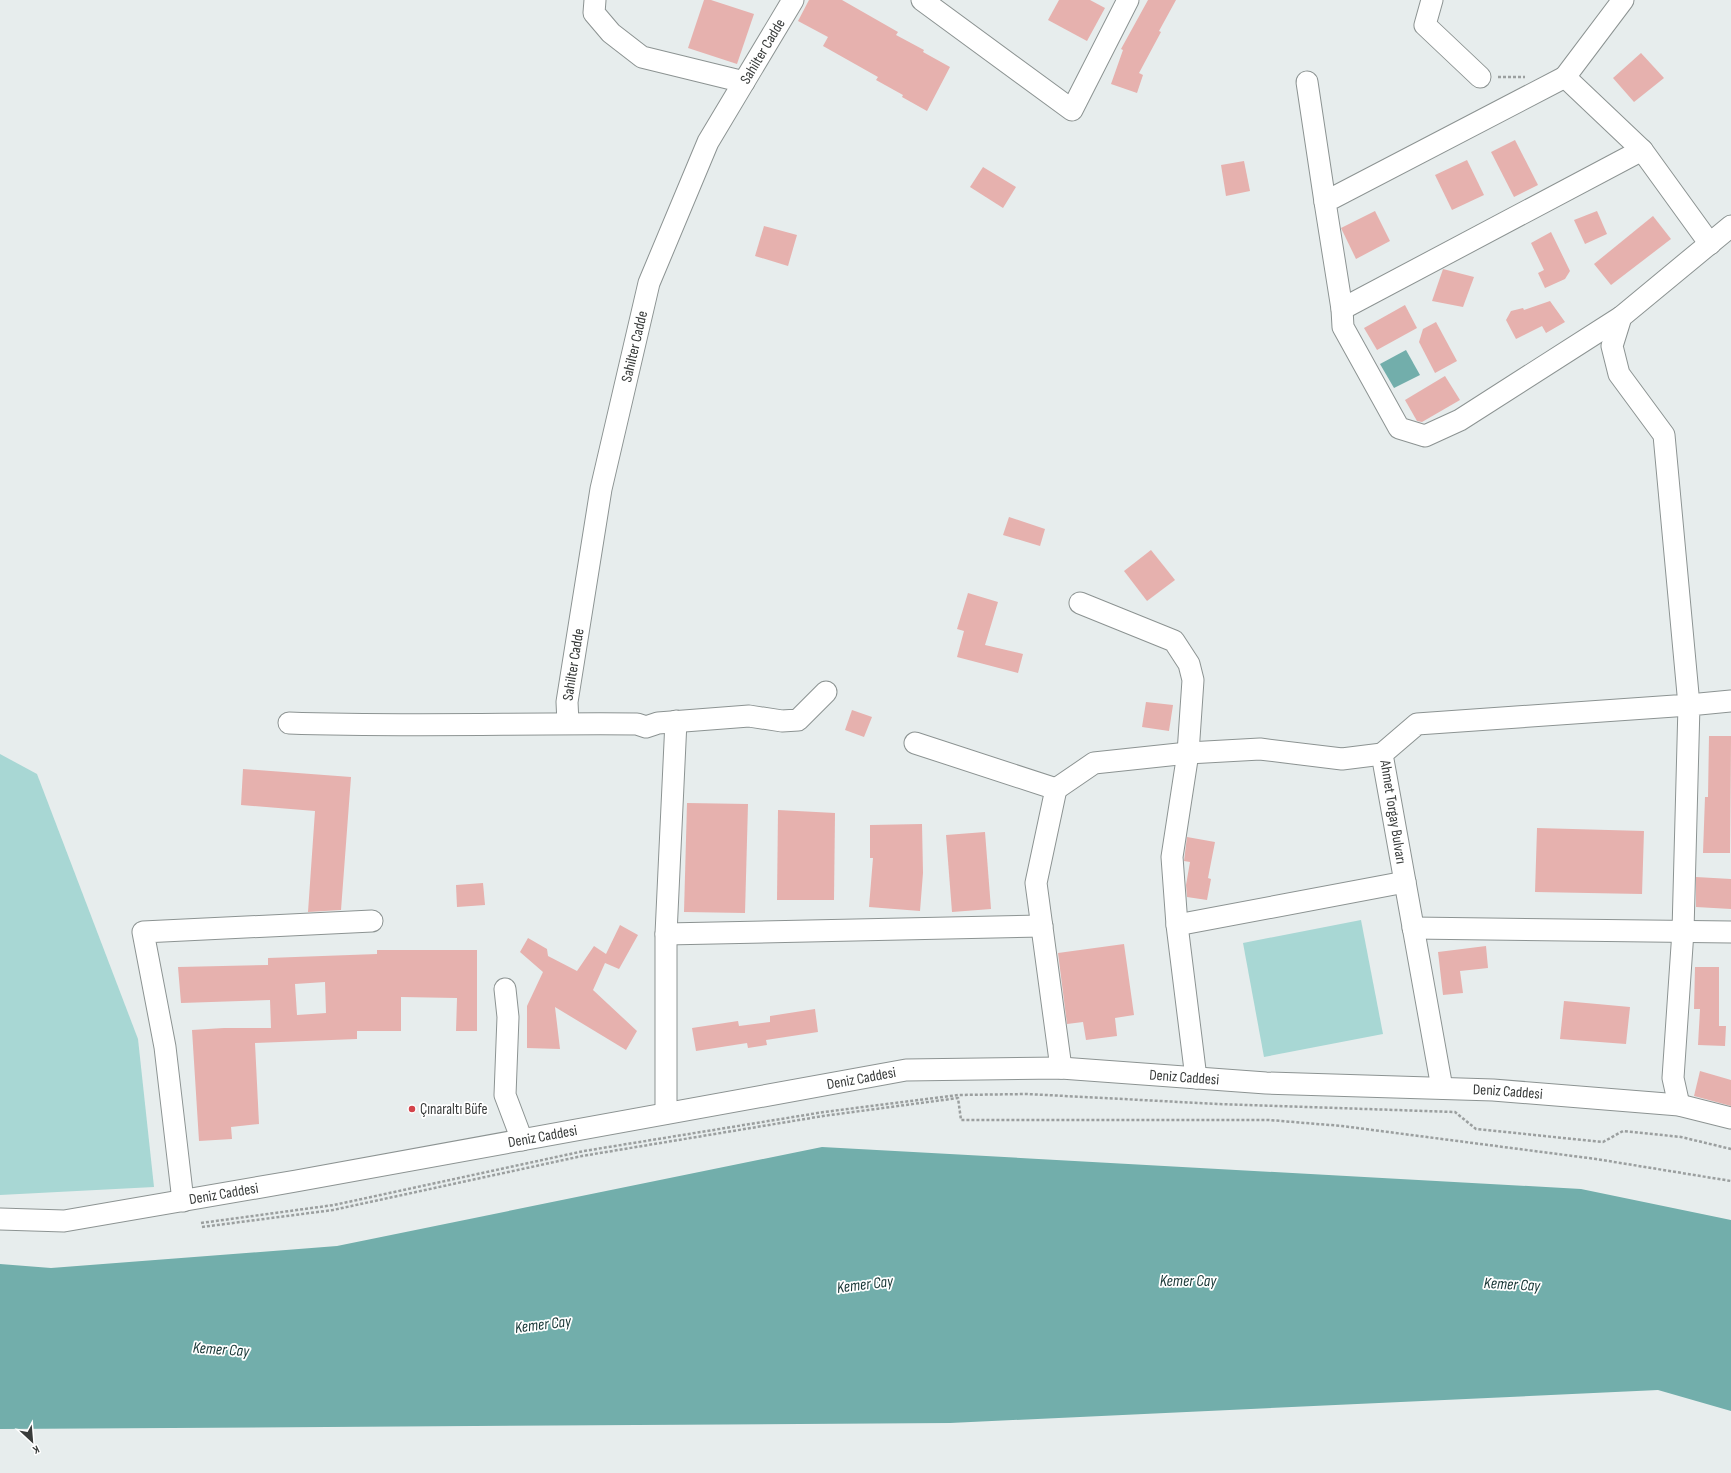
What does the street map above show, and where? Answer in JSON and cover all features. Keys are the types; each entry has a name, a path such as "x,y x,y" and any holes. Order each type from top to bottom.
{"street":[{"path":"596,0 594,13 611,34 642,57 744,82"},
{"name":"Sahilter Cadde","path":"568,723 567,702 601,489 649,283 708,142 793,0"},
{"path":"922,0 1072,110 1128,0"},
{"path":"1432,0 1425,25 1480,77"},
{"path":"1324,202 1565,77 1623,0"},
{"path":"1565,77 1642,150 1710,244"},
{"path":"1307,82 1324,202 1342,309 1342,327 1399,428 1425,436 1460,420 1621,317 1731,226"},
{"path":"1342,309 1642,150"},
{"path":"1621,317 1612,346 1619,374 1664,435 1689,705 1683,931 1673,1078 1679,1105"},
{"path":"1080,603 1174,641 1189,664 1193,680 1188,753 1172,857 1177,924 1196,1078"},
{"path":"289,723 366,726 568,723 637,724 646,727 658,723 676,721 749,716 782,721 798,720 826,692"},
{"name":"Ahmet Torgay Bulvarı","path":"1442,1088 1382,754 1417,724 1731,701"},
{"path":"666,1113 666,934 676,721"},
{"path":"915,743 1056,789"},
{"path":"1061,1068 1036,883 1056,789 1094,763 1188,753 1260,749 1342,759 1382,754"},
{"path":"1177,924 1405,882"},
{"path":"183,1201 165,1047 143,932 372,921"},
{"path":"666,934 1042,926"},
{"path":"1413,928 1731,932"},
{"path":"505,988 508,1017 505,1095 522,1140"},
{"name":"Deniz Caddesi","path":"0,1219 64,1221 183,1201 906,1070 1061,1068 1266,1083 1493,1090 1679,1105 1731,1118"}],"path":[{"path":"201,1223 334,1205 591,1150 824,1112 958,1095 1027,1094 1218,1104 1455,1112 1476,1129 1603,1142 1623,1131 1681,1137 1731,1149"},
{"path":"202,1227 333,1210 582,1156 823,1116 958,1098 961,1120 1269,1120 1342,1126 1596,1159 1731,1181"}],"shaded area":[{"path":"0,754 37,774 138,1039 154,1187 0,1195"},
{"path":"1361,920 1383,1034 1264,1057 1243,943"}],"water":[{"path":"1406,350 1420,375 1394,388 1380,364"},
{"name":"Kemer Cay","path":"822,1147 1581,1189 1731,1220 1731,1411 1658,1390 950,1423 0,1429 0,1264 51,1268 337,1246"}],"building":[{"path":"704,0 711,0 754,14 737,64 688,48"},
{"path":"809,0 842,0 898,32 896,35 924,50 923,52 950,67 927,111 902,97 903,95 876,80 878,77 823,46 828,37 798,21"},
{"path":"1059,0 1090,0 1105,8 1087,41 1048,20"},
{"path":"1148,0 1176,0 1139,73 1143,75 1137,93 1111,84 1123,50 1121,49"},
{"path":"1641,53 1664,78 1634,102 1613,78"},
{"path":"1515,140 1538,185 1514,197 1491,152"},
{"path":"1467,160 1484,195 1452,210 1435,175"},
{"path":"1244,161 1250,191 1226,196 1221,165"},
{"path":"983,167 1016,187 1003,208 970,187"},
{"path":"1375,211 1390,241 1356,259 1341,228"},
{"path":"1597,211 1607,234 1585,244 1574,220"},
{"path":"1653,216 1671,239 1611,285 1594,264"},
{"path":"764,226 797,235 788,266 755,256"},
{"path":"1551,232 1570,271 1565,279 1545,288 1538,273 1544,270 1531,243"},
{"path":"1443,269 1474,277 1463,307 1432,301"},
{"path":"1550,301 1565,322 1546,333 1542,326 1516,339 1506,320 1511,311 1523,308 1524,310"},
{"path":"1405,305 1417,328 1377,350 1364,328"},
{"path":"1436,322 1457,361 1435,373 1419,342 1423,329"},
{"path":"1445,376 1460,400 1422,422 1417,421 1405,400"},
{"path":"1009,517 1045,529 1040,546 1003,535"},
{"path":"1151,550 1175,580 1147,601 1124,571"},
{"path":"968,593 998,602 985,645 1023,654 1018,673 957,657 964,631 957,629"},
{"path":"1146,702 1173,705 1169,731 1142,727"},
{"path":"852,710 872,717 864,737 845,730"},
{"path":"1709,736 1731,736 1730,853 1703,853 1705,797 1708,797"},
{"path":"243,769 351,777 341,910 308,912 315,811 241,805"},
{"path":"687,803 748,804 745,913 684,912"},
{"path":"778,810 835,813 834,900 777,900"},
{"path":"922,824 923,873 920,911 869,907 873,858 870,858 870,825"},
{"path":"1537,828 1644,831 1642,894 1535,892"},
{"path":"985,832 991,909 952,912 946,835"},
{"path":"1187,837 1215,842 1208,878 1211,879 1207,900 1187,897 1186,885 1190,862 1184,861"},
{"path":"1696,877 1731,879 1731,909 1696,907"},
{"path":"483,883 485,905 457,907 456,885"},
{"path":"620,925 638,935 619,969 605,963 593,990 637,1031 626,1050 555,1007 560,1049 527,1048 527,1006 543,972 520,952 528,938 547,949 548,956 577,971 594,946 606,954"},
{"path":"1124,944 1134,1015 1115,1018 1117,1036 1086,1040 1083,1022 1067,1024 1058,953"},
{"path":"1486,946 1488,968 1460,971 1463,993 1443,995 1438,952"},
{"path":"377,950 477,950 477,1031 456,1031 457,998 401,997 401,1031 357,1031 357,1039 255,1043 259,1124 231,1127 232,1139 199,1141 192,1030 271,1028 270,1000 181,1003 178,967 268,965 268,958 377,954","holes":["325,982 326,1013 297,1015 295,984"]},
{"path":"1695,967 1719,967 1719,1026 1726,1026 1725,1046 1698,1045 1700,1009 1694,1009"},
{"path":"1564,1001 1630,1007 1626,1044 1560,1039"},
{"path":"815,1009 818,1032 766,1040 767,1045 748,1048 747,1043 696,1051 692,1028 738,1021 739,1026 770,1022 770,1016"},
{"path":"1700,1071 1731,1080 1731,1106 1694,1096"}],"place":[{"name":"Çınaraltı Büfe","path":"412,1109"}]}
